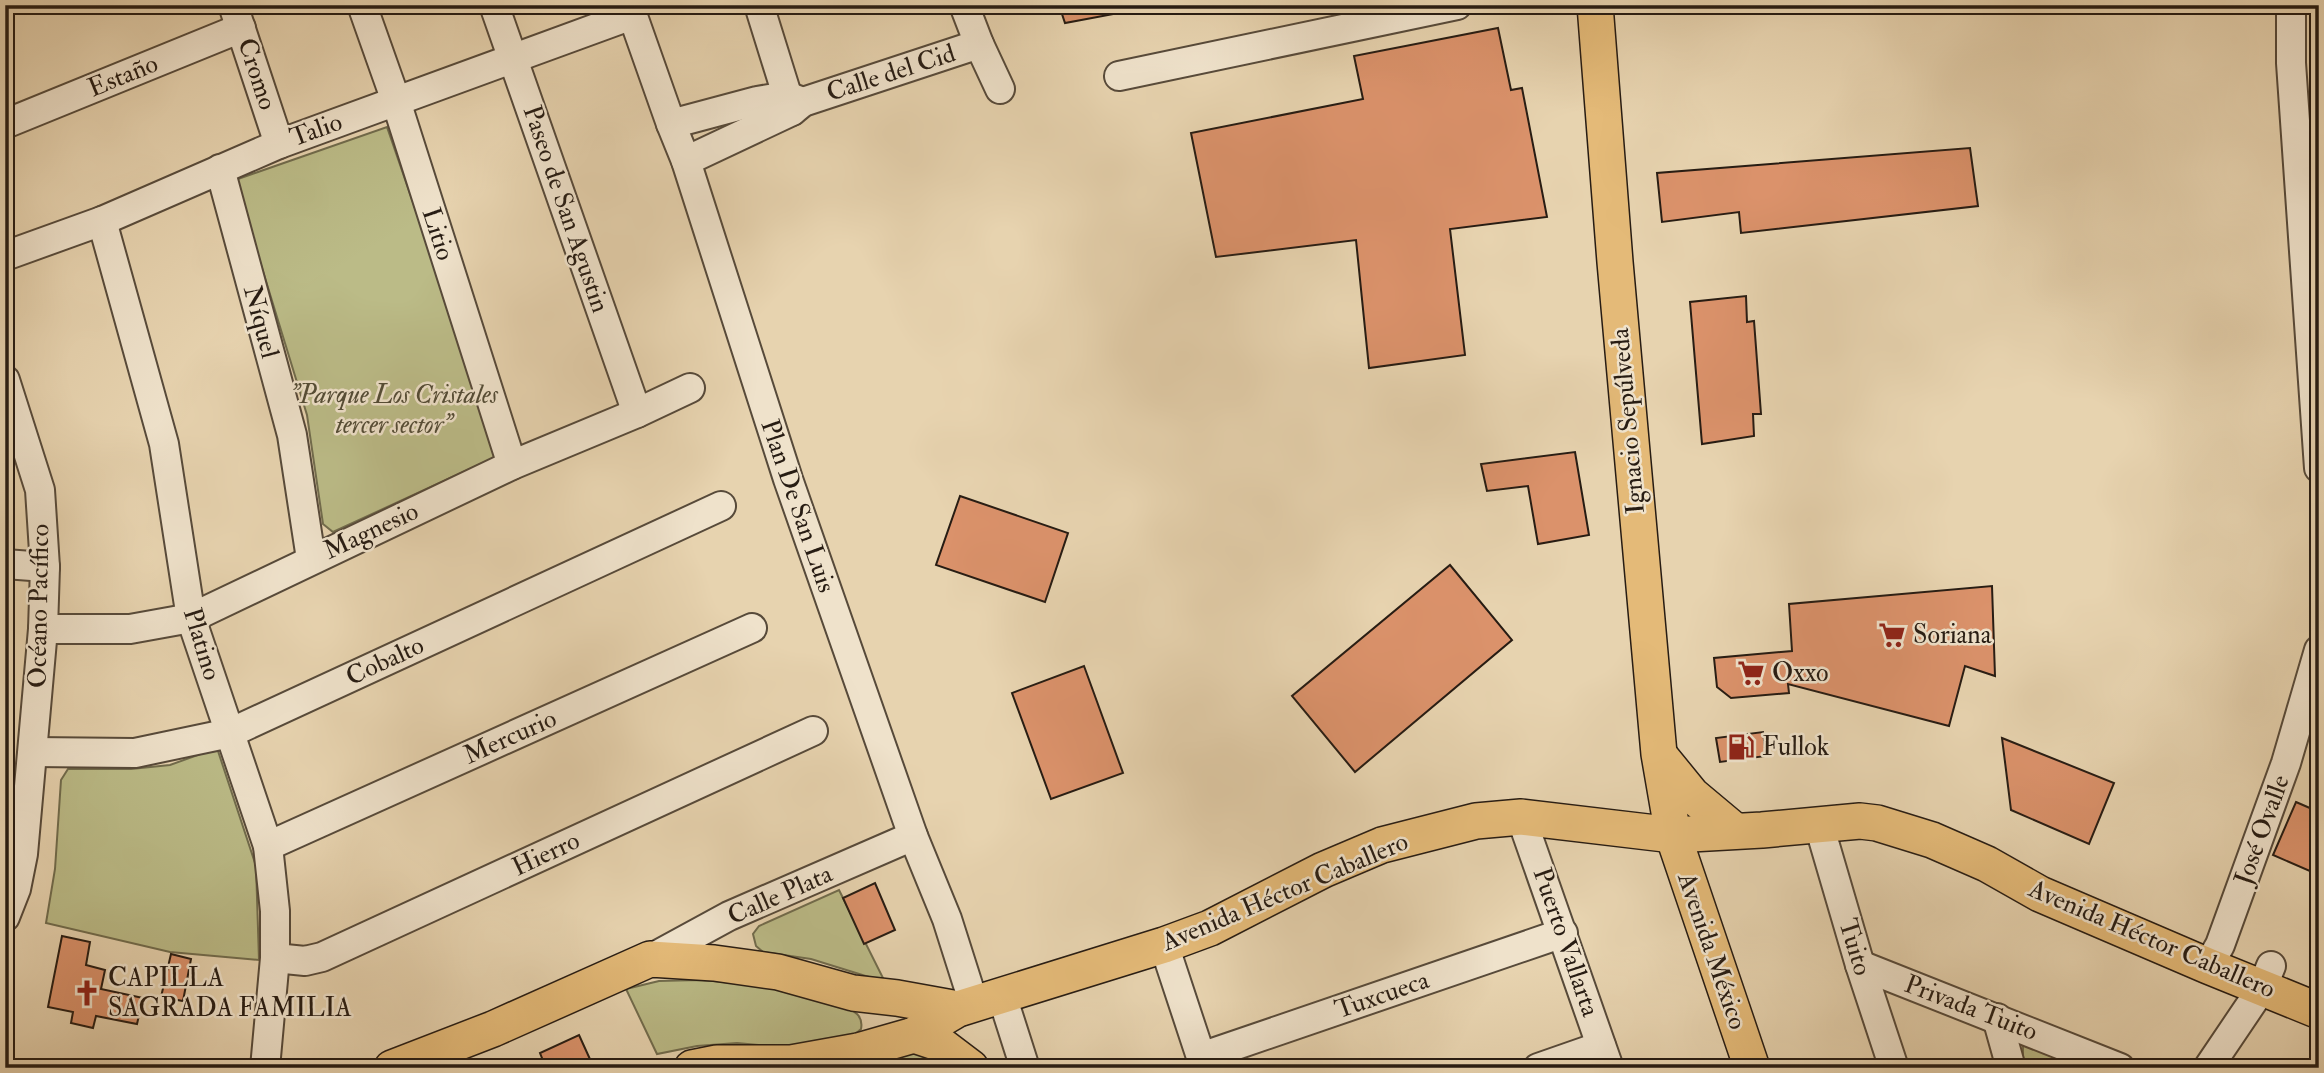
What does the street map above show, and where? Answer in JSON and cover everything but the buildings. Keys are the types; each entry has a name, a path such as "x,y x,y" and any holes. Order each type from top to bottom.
{"main road":[{"name":"Ignacio Sepúlveda","path":"1595,5 1612,236 1659,754 1673,835"},
{"path":"1659,754 1692,795 1735,831"},
{"name":"Avenida Héctor Caballero","path":"978,1003 1210,928 1323,870 1382,845 1476,821 1521,817 1673,835 1860,821 1877,823 1932,840 1987,863 2040,894 2267,977 2319,987"},
{"name":"Avenida México","path":"1673,835 1752,1068"},
{"path":"407,1065 650,959 714,963 778,972 853,993 978,1003"},
{"name":"Avenida Héctor Caballero","path":"2267,977 2319,1011"},
{"path":"853,993 865,1011 866,1026 858,1051"},
{"path":"692,1068 718,1063 794,1066 914,1035 978,1003"},
{"path":"914,1035 938,1043 971,1068"}],"street":[{"name":"Litio","path":"362,5 396,101 512,465"},
{"name":"Paseo de San Agustin","path":"494,5 637,412"},
{"path":"760,5 794,103"},
{"path":"964,5 1000,89"},
{"path":"1119,76 1457,5"},
{"path":"2291,5 2291,63 2311,267 2319,468"},
{"name":"Talio","path":"5,256 102,221 279,144 514,59 630,10"},
{"name":"Plan De San Luis","path":"630,10 686,161 788,479 913,836 978,1003 1025,1068"},
{"name":"Estaño","path":"5,124 237,17"},
{"name":"Cromo","path":"237,17 279,144"},
{"name":"Calle del Cid","path":"686,161 794,103 979,44"},
{"name":"Calle del Cid","path":"671,124 757,101 794,103"},
{"name":"Níquel","path":"220,169 292,435 311,559"},
{"name":"Platino","path":"102,221 164,444 191,618 268,846 275,911 275,958 265,1068"},
{"name":"Océano Pacífico","path":"5,380 40,490 45,567 43,629 23,854 16,889 5,917"},
{"name":"Magnesio","path":"43,629 130,629 191,618 512,465 690,388"},
{"name":"Cobalto","path":"33,752 135,753 230,733 721,506"},
{"path":"5,564 45,567"},
{"name":"Mercurio","path":"268,846 752,628"},
{"name":"José Ovalle","path":"2214,956 2286,763 2319,650"},
{"name":"Hierro","path":"275,958 305,961 322,957 813,732"},
{"name":"Puerto Vallarta","path":"1521,817 1605,1057"},
{"name":"Tuito","path":"1819,825 1860,965 1894,1068"},
{"name":"Calle Plata","path":"650,959 729,916 913,836"},
{"name":"Tuxcueca","path":"1200,1062 1563,933"},
{"path":"1164,945 1200,1062"},
{"name":"Privada Tuito","path":"1860,965 2120,1068"},
{"path":"2208,1068 2267,977"},
{"path":"1997,1018 2011,1068"},
{"path":"1538,1068 1605,1057"}],"green space":[{"name":"\"Parque Los Cristales tercer sector\"","path":"387,127 500,455 333,532 323,524 307,415 235,180"},
{"path":"217,748 256,866 259,960 170,952 46,923 55,869 61,780 68,769 131,769 170,765"},
{"path":"839,890 885,982 811,959 763,952 756,946 753,934 759,926"},
{"path":"699,980 764,987 839,1005 857,1014 861,1029 853,1036 801,1049 737,1043 697,1046 657,1054 626,989 659,981"},
{"path":"2023,1044 2080,1068 2023,1068"},
{"path":"917,1050 945,1068 861,1068"}],"place":[{"name":"Soriana","path":"1892,635"},
{"name":"Oxxo","path":"1751,673"},
{"name":"Fullok","path":"1741,747"},
{"name":"CAPILLA SAGRADA FAMILIA","path":"87,993"}]}
